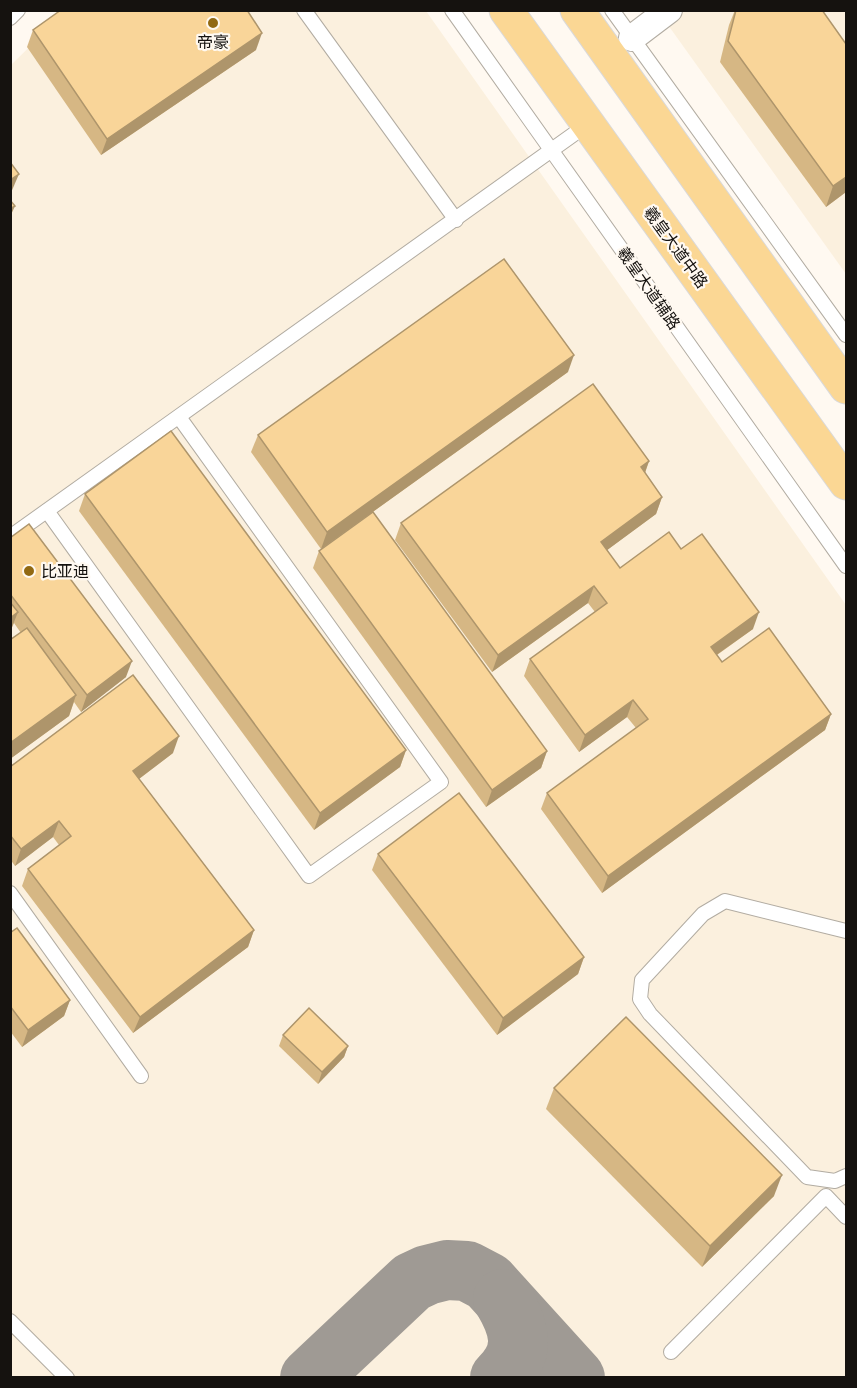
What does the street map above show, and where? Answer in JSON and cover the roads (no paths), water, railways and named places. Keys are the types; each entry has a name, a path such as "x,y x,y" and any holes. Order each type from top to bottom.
{"main road":[{"name":"羲皇大道中路","path":"506,10 846,483"},
{"path":"577,10 846,387"}],"street":[{"path":"632,38 669,10"}],"lane":[{"path":"10,18 18,10"},
{"path":"304,10 456,220"},
{"name":"羲皇大道辅路","path":"452,10 846,566"},
{"path":"612,10 846,335"},
{"path":"10,537 588,124"},
{"path":"47,511 309,876 441,782 179,417"},
{"path":"10,893 141,1076"},
{"path":"846,931 725,901 702,914 642,980 640,999 650,1014 846,1217"},
{"path":"807,1177 835,1181 846,1176"},
{"path":"671,1352 846,1176"},
{"path":"10,1321 67,1377"}],"place":[{"name":"帝豪","path":"213,23"},
{"name":"比亚迪","path":"29,571"}]}
